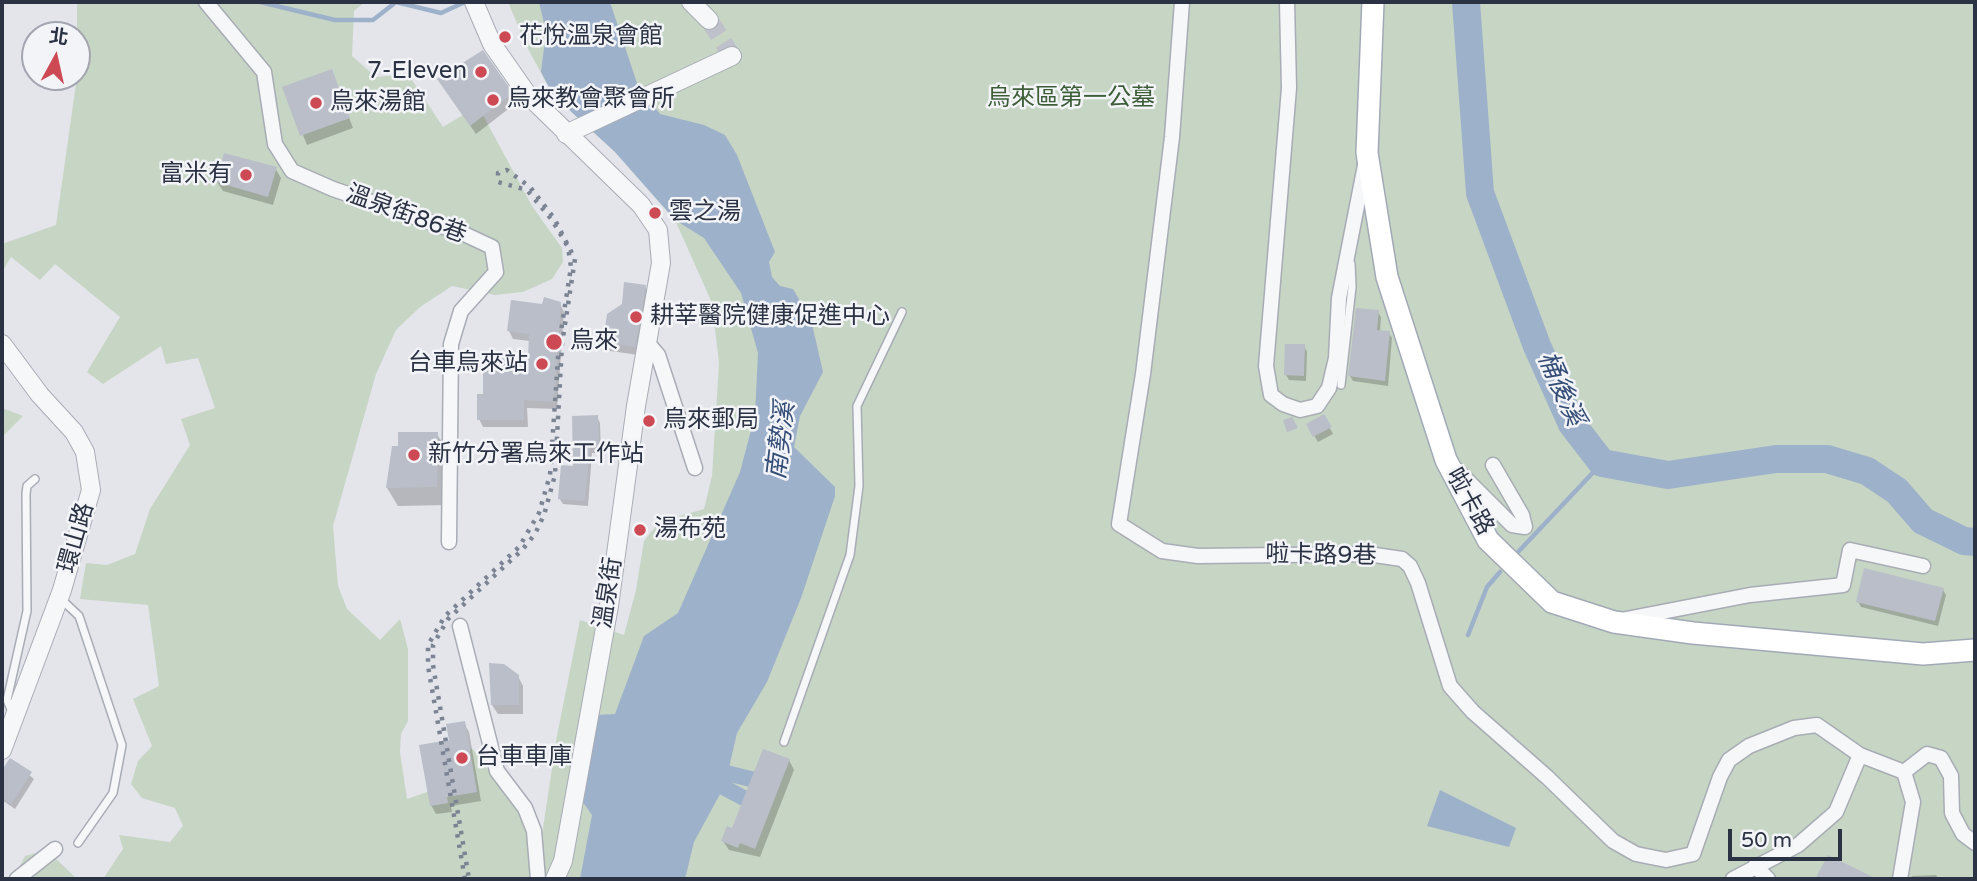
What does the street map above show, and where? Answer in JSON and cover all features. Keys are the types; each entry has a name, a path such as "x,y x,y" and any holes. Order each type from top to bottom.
{"main road":[{"name":"啦卡路","path":"1373,2 1367,153 1387,277 1446,460 1488,540 1552,602 1614,622 1693,634 1923,654 1975,650"}],"street":[{"name":"溫泉街86巷","path":"206,2 264,72 275,144 292,171 333,189 462,233 492,247 496,272 461,311 451,344 449,542"},
{"name":"溫泉街","path":"474,2 492,44 527,94 642,205 658,230 661,263 646,341 608,606 563,861 555,879"},
{"path":"691,2 709,20"},
{"name":"啦卡路9巷","path":"1182,2 1172,137 1143,374 1119,524 1162,551 1198,556 1368,554 1402,559 1410,566 1418,583 1450,686 1472,712 1547,776 1613,841 1636,854 1666,860 1693,854 1720,777 1729,760 1749,746 1794,728 1817,725 1860,755"},
{"path":"1287,2 1289,88 1266,366 1271,396 1300,410 1317,406 1329,388 1336,358 1339,298 1367,153"},
{"path":"566,134 732,56"},
{"path":"646,341 658,355 695,468"},
{"name":"環山路","path":"2,344 40,395 74,432 89,468 91,490 60,597 2,750"},
{"path":"1446,460 1513,525 1525,527 1522,515 1493,465"},
{"path":"1614,622 1750,595 1843,585 1850,550 1923,566"},
{"path":"460,626 497,771 526,808 534,831 538,879"},
{"path":"1904,772 1927,754 1941,758 1951,776 1952,813 1963,834 1975,843"},
{"path":"1733,879 1798,845 1836,812 1860,755 1904,772"},
{"path":"1900,879 1913,802 1904,772"},
{"path":"17,879 55,849"},
{"path":"1755,866 1768,879"}],"lane":[{"path":"1341,384 1352,287 1350,239"},
{"path":"784,742 850,555 859,486 857,407 902,312"},
{"path":"15,719 7,700 27,611 26,494 27,486 35,480"},
{"path":"60,597 79,616 122,745 113,793 78,843"}],"green space":[{"name":"烏來區第一公墓","path":"77,2 365,2 354,11 352,56 376,77 408,74 443,127 478,106 532,206 562,248 563,262 552,279 523,292 495,295 452,286 420,307 396,330 376,374 333,526 338,586 347,609 380,640 400,619 408,649 408,721 401,734 400,752 407,799 427,792 454,770 472,748 523,817 538,862 556,741 580,620 624,635 636,590 644,541 659,522 704,509 712,476 719,363 712,303 675,220 615,152 553,95 527,47 508,2 1975,2 1975,879 103,879 123,849 119,835 170,842 183,826 175,808 142,798 131,784 138,761 152,746 133,699 159,686 148,605 80,599 86,563 107,565 135,554 150,509 190,445 181,419 215,408 198,358 166,364 161,346 103,384 87,372 120,317 55,264 40,280 11,257 2,272 2,244 56,225 75,91 91,91 91,21 77,21"},
{"path":"2,408 23,416 2,437"},
{"path":"36,853 52,855 77,879 13,879 25,856"}],"water":[{"name":"南勢溪","path":"539,2 610,2 638,86 660,114 704,125 725,135 737,155 775,252 769,262 772,277 780,286 793,289 803,306 812,324 823,372 800,416 794,447 835,487 835,496 801,598 767,682 737,733 725,785 694,842 685,879 580,879 592,815 582,801 597,715 615,714 644,636 678,613 740,472 755,415 758,353 741,293 704,238 675,220 615,152 553,95 541,72 546,32"},
{"path":"1440,790 1516,828 1509,847 1427,826"}],"building":[{"path":"483,50 513,93 470,126 437,79"},
{"name":"烏來湯館","path":"332,69 350,118 300,136 282,87"},
{"name":"富米有","path":"224,153 277,167 268,197 216,182"},
{"path":"624,282 646,285 635,347 603,342 607,314 622,304"},
{"path":"544,297 561,302 554,402 524,400 524,420 477,420 477,394 483,394 483,358 528,358 529,334 507,331 511,300 542,304"},
{"path":"1356,308 1379,310 1377,330 1390,331 1385,381 1348,376"},
{"path":"1285,344 1305,344 1304,376 1284,375"},
{"path":"1324,414 1332,427 1313,437 1306,424"},
{"path":"598,415 599,447 590,447 585,501 558,499 561,465 573,466 572,416"},
{"path":"1292,417 1298,428 1287,432 1283,420"},
{"name":"新竹分署烏來工作站","path":"398,432 438,432 437,487 386,488 392,446 398,446"},
{"path":"1864,568 1944,588 1935,621 1856,602"},
{"path":"489,663 504,664 519,675 519,705 491,705"},
{"path":"465,721 477,792 447,797 448,803 430,806 419,745 449,740 446,724"},
{"path":"763,749 790,759 755,849 740,843 738,848 721,841 727,826 732,828"},
{"path":"10,758 32,772 11,804 2,798 2,770"},
{"path":"1828,855 1877,879 1815,879"}],"waterway":[{"path":"260,2 335,20 373,20 396,2 441,13 465,2"},
{"name":"桶後溪","path":"1466,2 1480,193 1537,346 1572,424 1602,463 1668,475 1776,459 1827,459 1867,471 1897,491 1923,521 1964,541 1975,542"},
{"path":"1519,551 1602,463"},
{"path":"1468,635 1487,587 1500,572"},
{"path":"710,769 767,783"},
{"path":"706,778 757,805"}],"tunnel":[{"path":"709,20 732,56"}],"railway":[{"path":"465,879 428,666 428,645 445,616 519,547 539,513 550,475 559,344 571,267 568,247 552,220 527,190 498,182 498,173 507,170 530,187 554,218 575,259 562,344 555,475 544,515 535,534 522,550 448,619 433,645 433,665 469,879"}],"place":[{"name":"花悅溫泉會館","path":"505,37"},
{"name":"7-Eleven","path":"481,72"},
{"name":"烏來教會聚會所","path":"493,100"},
{"name":"烏來湯館","path":"316,103"},
{"name":"富米有","path":"246,175"},
{"name":"雲之湯","path":"655,213"},
{"name":"耕莘醫院健康促進中心","path":"636,317"},
{"name":"烏來","path":"554,342"},
{"name":"台車烏來站","path":"542,364"},
{"name":"烏來郵局","path":"649,421"},
{"name":"新竹分署烏來工作站","path":"414,455"},
{"name":"湯布苑","path":"640,530"},
{"name":"台車車庫","path":"462,758"}]}
